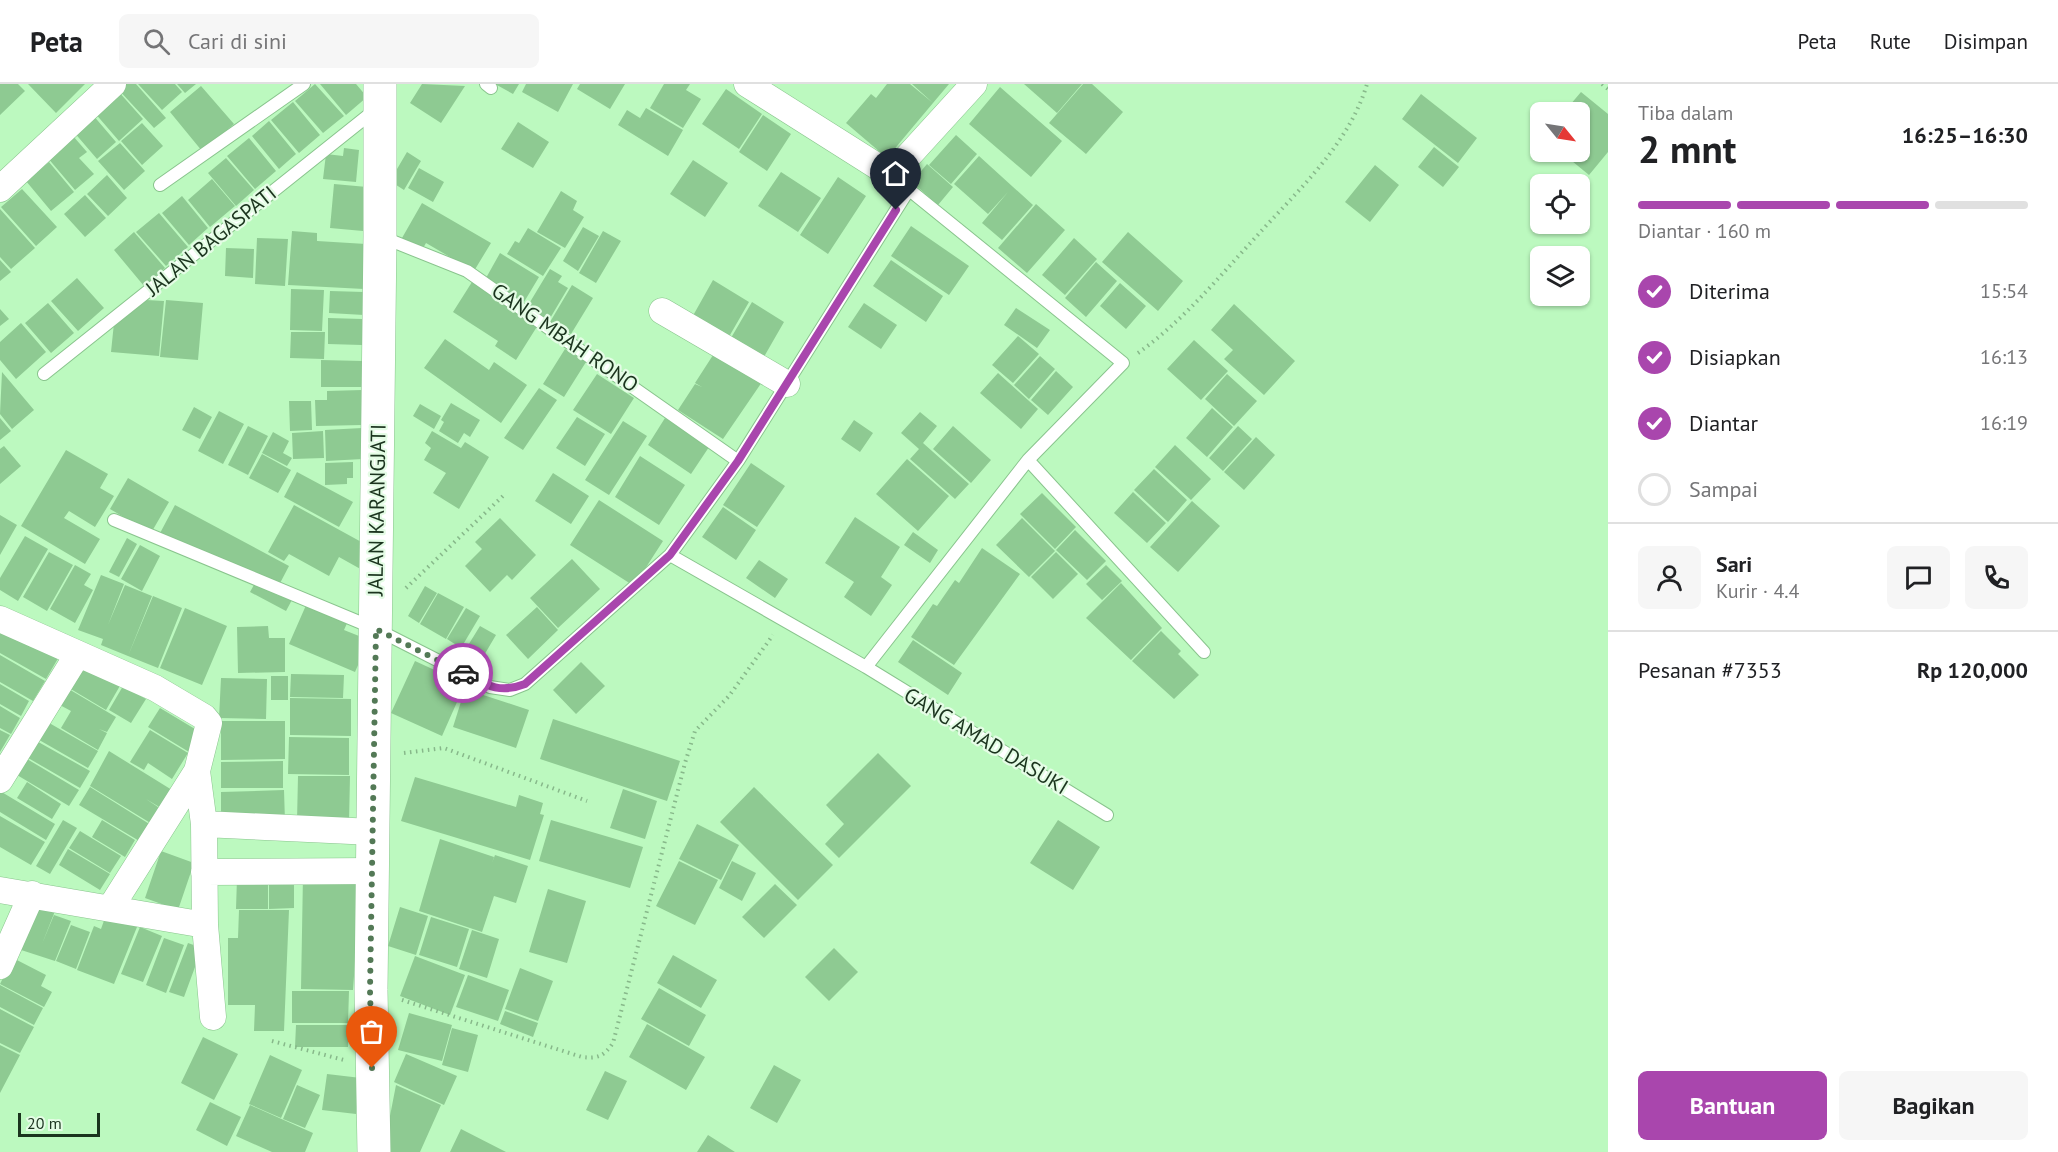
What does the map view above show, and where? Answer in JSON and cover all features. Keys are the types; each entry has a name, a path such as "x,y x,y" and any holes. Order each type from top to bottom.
{"street":[{"path":"3,180 112,84"},
{"path":"747,84 899,183 974,84"},
{"name":"JALAN KARANGJATI","path":"374,1152 370,990 374,832 380,236 379,96"},
{"path":"662,310 787,384"},
{"path":"0,619 155,688 204,717 209,728 197,771 111,907"},
{"path":"0,780 78,654"},
{"path":"197,771 204,824 206,925 213,1017"},
{"path":"204,824 374,832"},
{"path":"204,872 373,871"},
{"path":"0,890 111,907 206,925"},
{"path":"0,966 32,894"}],"lane":[{"path":"160,186 304,84"},
{"name":"JALAN BAGASPATI","path":"44,374 379,96"},
{"path":"114,520 376,623 490,687 510,690 525,684 670,555 738,461 787,384 899,183 1123,363 1028,460 866,668"},
{"name":"GANG MBAH RONO","path":"380,236 467,271 738,461"},
{"path":"1028,460 1204,652"},
{"name":"GANG AMAD DASUKI","path":"670,555 866,668 1107,814"}],"path":[{"path":"1123,363 1157,339 1195,303 1322,164 1353,115 1367,84"},
{"path":"1602,84 1608,89"},
{"path":"376,623 503,495"},
{"path":"370,990 582,1057 595,1059 605,1055 613,1043 684,763 695,731 729,696 784,620"},
{"path":"374,758 444,748 587,801"},
{"path":"272,1041 372,1068"}],"building":[{"path":"0,84 18,84 25,91 0,115"},
{"path":"28,84 85,84 56,113"},
{"path":"122,84 136,84 166,118 154,128 117,88"},
{"path":"138,84 175,84 182,92 162,110"},
{"path":"177,84 196,84 185,93"},
{"path":"315,84 344,116 323,133 295,101"},
{"path":"320,84 356,84 367,97 346,115"},
{"path":"422,84 465,86 441,123 410,103"},
{"path":"495,84 519,84 513,94"},
{"path":"526,84 573,84 558,112 522,92"},
{"path":"580,84 625,84 610,109 577,89"},
{"path":"664,84 690,84 686,90 701,99 683,128 650,108"},
{"path":"887,84 910,84 933,103 887,158 846,123 871,94 876,98"},
{"path":"912,84 949,84 933,103"},
{"path":"1024,84 1082,84 1057,113"},
{"path":"1083,84 1092,84 1123,112 1086,154 1049,123"},
{"path":"201,86 234,124 202,151 170,112"},
{"path":"1000,87 1062,141 1031,177 969,124"},
{"path":"726,89 762,114 739,149 702,124"},
{"path":"118,91 143,119 119,141 94,112"},
{"path":"1581,92 1608,114 1608,152 1590,174 1573,162 1590,162 1590,102 1572,102"},
{"path":"1421,94 1477,138 1458,163 1402,119"},
{"path":"293,102 320,135 299,153 271,120"},
{"path":"646,108 683,130 668,156 618,125 627,110 640,118"},
{"path":"92,114 116,142 97,159 73,131"},
{"path":"763,115 791,134 767,171 739,152"},
{"path":"269,121 296,154 279,169 252,136"},
{"path":"518,122 549,142 533,168 501,149"},
{"path":"142,123 163,146 142,165 121,141"},
{"path":"956,135 977,154 951,184 929,165"},
{"path":"73,136 87,152 79,158 94,174 75,190 47,157"},
{"path":"249,138 276,171 255,189 227,156"},
{"path":"120,143 145,171 124,190 98,161"},
{"path":"1434,147 1459,167 1443,187 1418,167"},
{"path":"344,148 359,150 356,182 323,179 326,154 343,156"},
{"path":"407,152 421,161 404,190 390,181"},
{"path":"979,156 1033,205 1002,240 982,223 1008,192 988,214 954,184"},
{"path":"226,158 254,190 236,206 208,173"},
{"path":"693,160 728,183 705,217 670,194"},
{"path":"49,162 74,192 51,211 26,181"},
{"path":"927,164 953,187 938,205 912,182"},
{"path":"1375,165 1399,185 1370,222 1345,202"},
{"path":"419,168 444,182 433,202 408,188"},
{"path":"781,172 821,198 798,232 758,206"},
{"path":"107,175 127,198 108,216 87,194"},
{"path":"838,177 866,196 828,254 800,235"},
{"path":"212,179 235,206 210,227 188,200"},
{"path":"334,184 367,187 363,231 330,228"},
{"path":"22,189 57,227 36,246 1,207"},
{"path":"561,191 577,201 573,210 584,217 565,248 537,232"},
{"path":"85,195 106,218 85,237 64,214"},
{"path":"182,196 208,228 189,245 162,213"},
{"path":"422,203 491,243 474,271 426,243 422,250 402,238"},
{"path":"1036,204 1065,230 1027,273 998,248"},
{"path":"0,209 35,248 11,269 0,257"},
{"path":"159,213 188,247 166,266 136,232"},
{"path":"911,226 969,266 949,295 891,256"},
{"path":"583,227 599,236 578,271 563,261"},
{"path":"528,228 561,248 543,276 507,254 515,241 519,243"},
{"path":"292,231 317,233 317,241 366,244 364,289 288,285"},
{"path":"603,231 621,241 596,283 579,273"},
{"path":"134,232 165,268 144,286 114,250"},
{"path":"1128,232 1183,281 1158,311 1102,262"},
{"path":"257,238 288,239 285,286 255,284"},
{"path":"1074,238 1097,259 1065,295 1042,275"},
{"path":"226,248 254,249 253,278 225,276"},
{"path":"500,253 539,277 524,302 486,278"},
{"path":"0,260 11,272 0,281"},
{"path":"891,260 943,296 926,322 873,286"},
{"path":"1096,262 1117,281 1086,317 1065,298"},
{"path":"550,269 562,276 558,282 568,288 549,320 527,307"},
{"path":"77,278 104,308 78,331 51,301"},
{"path":"713,280 749,302 726,342 690,321"},
{"path":"472,282 538,325 516,360 495,346 498,341 453,312"},
{"path":"1120,283 1146,306 1126,329 1100,306"},
{"path":"572,285 593,298 571,334 550,322"},
{"path":"291,289 324,290 322,331 290,330"},
{"path":"330,291 364,292 364,315 329,313"},
{"path":"146,300 164,301 159,356 111,352 114,323"},
{"path":"166,300 203,303 198,360 160,357"},
{"path":"752,302 784,322 761,362 728,343"},
{"path":"48,303 74,333 51,353 25,323"},
{"path":"864,303 897,325 881,349 848,327"},
{"path":"1234,304 1295,361 1264,395 1224,359 1233,350 1211,330"},
{"path":"1016,308 1050,330 1037,348 1004,325"},
{"path":"0,309 9,319 0,326"},
{"path":"328,318 362,319 362,345 328,344"},
{"path":"21,323 46,352 16,379 0,360 0,342"},
{"path":"291,332 325,332 324,359 290,358"},
{"path":"1018,336 1039,354 1013,383 992,365"},
{"path":"445,339 489,370 494,362 527,385 501,423 424,368"},
{"path":"1194,340 1228,371 1201,400 1167,369"},
{"path":"565,349 586,362 564,397 543,384"},
{"path":"715,352 762,382 723,439 678,410 695,384 702,387 695,383"},
{"path":"1040,356 1055,369 1029,399 1014,385"},
{"path":"321,360 363,361 363,387 321,387"},
{"path":"1056,371 1073,387 1048,415 1031,400"},
{"path":"2,372 34,410 12,429 0,414"},
{"path":"998,373 1038,409 1021,429 980,393"},
{"path":"597,374 634,398 611,434 573,410"},
{"path":"1227,374 1257,401 1234,426 1205,399"},
{"path":"539,388 557,400 523,450 504,438"},
{"path":"362,390 362,425 316,426 315,400 327,400 327,391"},
{"path":"289,401 311,401 312,430 290,431"},
{"path":"451,403 480,420 470,437 464,433 458,443 439,431 444,422 441,420"},
{"path":"420,404 441,416 434,429 413,416"},
{"path":"194,407 212,417 200,439 182,430"},
{"path":"1212,408 1233,427 1207,457 1186,438"},
{"path":"219,411 244,424 223,464 198,451"},
{"path":"920,412 937,426 923,443 969,484 955,499 910,459 919,449 901,433"},
{"path":"577,417 605,434 585,466 556,448"},
{"path":"0,418 11,431 0,440"},
{"path":"665,418 709,447 691,474 648,445"},
{"path":"854,420 873,433 860,452 841,439"},
{"path":"623,421 647,436 609,495 585,480"},
{"path":"248,426 268,436 248,475 228,465"},
{"path":"953,426 991,460 971,483 933,449"},
{"path":"1238,426 1252,439 1223,471 1209,458"},
{"path":"362,428 363,459 326,461 325,430"},
{"path":"323,431 324,458 293,459 292,433"},
{"path":"432,431 461,448 465,442 489,457 459,509 433,493 446,473 424,460 431,448 425,443"},
{"path":"273,432 289,441 283,453 292,458 287,466 262,453"},
{"path":"1256,437 1275,455 1244,490 1224,472"},
{"path":"1175,445 1211,479 1191,500 1155,467"},
{"path":"4,446 21,466 0,484 0,449"},
{"path":"66,450 108,474 100,488 114,496 95,527 69,511 64,518 100,539 85,564 21,526"},
{"path":"262,454 291,470 278,493 249,478"},
{"path":"640,456 685,485 659,525 615,497"},
{"path":"907,459 949,496 918,531 876,494"},
{"path":"353,462 353,478 347,478 347,484 325,485 325,463"},
{"path":"751,463 785,486 757,527 723,505"},
{"path":"1154,469 1187,500 1168,522 1134,490"},
{"path":"297,472 353,502 339,527 284,497"},
{"path":"553,473 589,496 571,524 535,501"},
{"path":"128,478 169,502 151,533 110,509"},
{"path":"1133,492 1166,523 1147,543 1114,513"},
{"path":"1042,493 1076,527 1055,549 1020,514"},
{"path":"599,500 663,541 634,586 570,545"},
{"path":"1192,501 1220,526 1178,572 1150,547"},
{"path":"175,505 289,566 278,587 159,535"},
{"path":"294,505 365,544 364,571 339,557 329,576 289,554 284,561 268,552"},
{"path":"723,507 756,530 736,560 702,537"},
{"path":"0,515 17,525 0,555"},
{"path":"855,517 900,547 881,577 892,585 871,616 844,597 854,582 825,563"},
{"path":"500,518 536,555 512,580 507,575 490,592 465,566 482,549 475,542"},
{"path":"1022,518 1055,551 1029,577 996,545"},
{"path":"1075,530 1106,561 1087,580 1056,550"},
{"path":"913,532 938,550 930,563 904,545"},
{"path":"25,536 48,549 18,601 0,590 0,578"},
{"path":"127,538 137,544 119,577 109,572"},
{"path":"140,545 160,556 142,591 121,579"},
{"path":"982,548 1020,574 954,665 911,637 933,604 937,606 955,580 959,583"},
{"path":"49,552 73,565 47,611 23,597"},
{"path":"1056,552 1078,574 1053,599 1031,577"},
{"path":"572,559 600,589 558,628 530,598"},
{"path":"759,560 788,579 775,598 746,578"},
{"path":"75,565 91,574 84,585 93,590 75,623 50,609"},
{"path":"1106,565 1122,581 1102,600 1086,584"},
{"path":"101,575 124,584 108,625 125,585 152,596 128,656 101,645 103,639 78,630"},
{"path":"255,583 279,596 282,591 293,598 286,611 250,592"},
{"path":"1121,583 1162,628 1131,660 1086,618"},
{"path":"425,586 437,593 419,623 408,616"},
{"path":"438,593 464,607 446,639 420,624"},
{"path":"153,596 182,608 158,668 128,656"},
{"path":"307,603 348,621 344,630 369,640 355,672 289,644"},
{"path":"537,607 558,630 528,659 506,635"},
{"path":"185,608 227,626 202,685 160,668"},
{"path":"466,608 480,616 461,648 447,639"},
{"path":"268,626 269,638 285,638 285,672 238,673 237,627"},
{"path":"480,626 496,635 483,657 467,647"},
{"path":"0,627 60,655 46,679 0,653"},
{"path":"1161,631 1181,651 1178,654 1199,675 1174,699 1132,661"},
{"path":"913,640 962,673 948,695 898,662"},
{"path":"0,655 45,681 33,701 0,682"},
{"path":"415,661 465,684 442,736 391,713"},
{"path":"581,662 605,686 576,714 553,690"},
{"path":"84,663 121,684 106,710 69,688"},
{"path":"291,674 344,675 343,698 290,697"},
{"path":"271,676 288,676 288,700 271,700"},
{"path":"221,678 267,679 266,719 219,718"},
{"path":"0,684 29,701 21,716 0,704"},
{"path":"123,686 146,699 131,723 109,710"},
{"path":"67,688 116,717 107,732 99,729 107,733 98,750 61,728 71,711 58,704"},
{"path":"465,689 529,710 516,748 453,727"},
{"path":"290,698 351,699 351,736 290,735"},
{"path":"0,706 20,718 11,734 0,728"},
{"path":"160,708 200,732 189,752 148,727"},
{"path":"553,719 680,761 667,801 540,759"},
{"path":"44,720 98,751 88,768 34,737"},
{"path":"221,721 285,721 285,759 221,760"},
{"path":"0,730 10,735 0,752"},
{"path":"150,730 188,753 172,779 148,763 144,770 130,762"},
{"path":"289,737 349,738 349,775 288,774"},
{"path":"33,739 90,771 80,788 23,755"},
{"path":"109,751 172,790 161,808 146,799 161,809 152,824 90,786"},
{"path":"878,753 911,786 839,858 825,844 844,824 826,805"},
{"path":"22,756 79,790 69,806 12,772"},
{"path":"283,761 283,788 221,788 221,762"},
{"path":"298,776 350,776 349,822 297,821"},
{"path":"415,777 516,807 519,795 543,803 540,814 544,815 530,860 401,821"},
{"path":"27,782 61,804 52,819 17,798"},
{"path":"90,787 151,825 141,842 79,805"},
{"path":"754,787 833,865 798,900 720,822"},
{"path":"623,789 657,801 645,839 610,828"},
{"path":"284,790 285,822 221,824 221,792"},
{"path":"0,791 55,824 46,840 0,812"},
{"path":"0,816 45,842 31,865 0,847"},
{"path":"63,820 77,828 50,874 36,866"},
{"path":"102,820 135,840 125,857 92,837"},
{"path":"551,820 643,847 630,888 539,861"},
{"path":"1058,820 1100,847 1073,890 1030,863"},
{"path":"697,824 739,845 721,880 679,859"},
{"path":"80,831 121,856 110,873 69,848"},
{"path":"440,839 494,857 492,863 495,855 528,866 516,903 494,896 482,932 419,911"},
{"path":"68,849 110,874 100,890 59,865"},
{"path":"161,851 194,863 178,910 145,898"},
{"path":"679,861 718,880 695,925 656,906"},
{"path":"732,861 756,873 742,901 719,888"},
{"path":"303,875 361,876 353,990 301,989"},
{"path":"237,878 268,879 268,909 236,909"},
{"path":"269,880 294,881 294,908 269,909"},
{"path":"775,884 797,905 764,938 742,917"},
{"path":"548,889 586,901 567,963 529,952"},
{"path":"35,897 57,906 42,944 54,915 71,921 55,961 15,948"},
{"path":"400,907 428,916 416,955 388,946"},
{"path":"239,910 289,910 284,1031 254,1031 255,1005 228,1005 228,938 238,938"},
{"path":"106,915 137,927 114,984 77,970 94,926 101,929"},
{"path":"431,917 469,929 457,967 419,955"},
{"path":"71,925 90,932 76,969 56,961"},
{"path":"140,927 162,936 143,982 121,974"},
{"path":"472,930 499,939 487,978 459,969"},
{"path":"164,938 184,945 166,993 146,985"},
{"path":"188,943 202,948 184,997 169,992"},
{"path":"834,948 858,972 829,1001 805,977"},
{"path":"673,955 717,980 701,1008 657,983"},
{"path":"415,956 465,975 450,1015 400,996"},
{"path":"13,958 46,975 41,986 52,992 44,1007 0,984"},
{"path":"520,968 553,981 538,1021 505,1009"},
{"path":"468,975 509,990 498,1021 456,1007"},
{"path":"0,985 43,1008 34,1025 0,1007"},
{"path":"659,988 706,1015 689,1046 641,1019"},
{"path":"292,991 349,991 348,1023 292,1023"},
{"path":"0,1009 34,1027 20,1053 0,1043"},
{"path":"505,1011 538,1023 533,1037 500,1024"},
{"path":"409,1013 452,1025 442,1061 398,1050"},
{"path":"647,1024 705,1057 686,1090 629,1057"},
{"path":"296,1025 349,1025 348,1047 295,1047"},
{"path":"452,1028 478,1035 468,1072 442,1065"},
{"path":"203,1037 238,1054 214,1100 181,1083"},
{"path":"0,1045 20,1055 0,1093"},
{"path":"406,1054 457,1076 444,1105 394,1082"},
{"path":"270,1055 302,1070 281,1118 249,1104"},
{"path":"774,1065 801,1080 777,1123 750,1108"},
{"path":"605,1071 627,1081 608,1120 586,1110"},
{"path":"327,1074 361,1078 356,1114 322,1110"},
{"path":"297,1085 320,1095 305,1128 283,1119"},
{"path":"396,1085 441,1105 420,1152 383,1152"},
{"path":"210,1102 241,1117 227,1146 196,1130"},
{"path":"250,1105 313,1133 305,1152 272,1152 236,1136"},
{"path":"461,1129 506,1152 450,1152"},
{"path":"708,1135 735,1152 697,1152"}],"way so far":[{"path":"372,1068 370,990 376,629 463,673"}],"route":[{"path":"463,673 490,687 510,690 525,684 670,555 738,461 896,210"}]}
